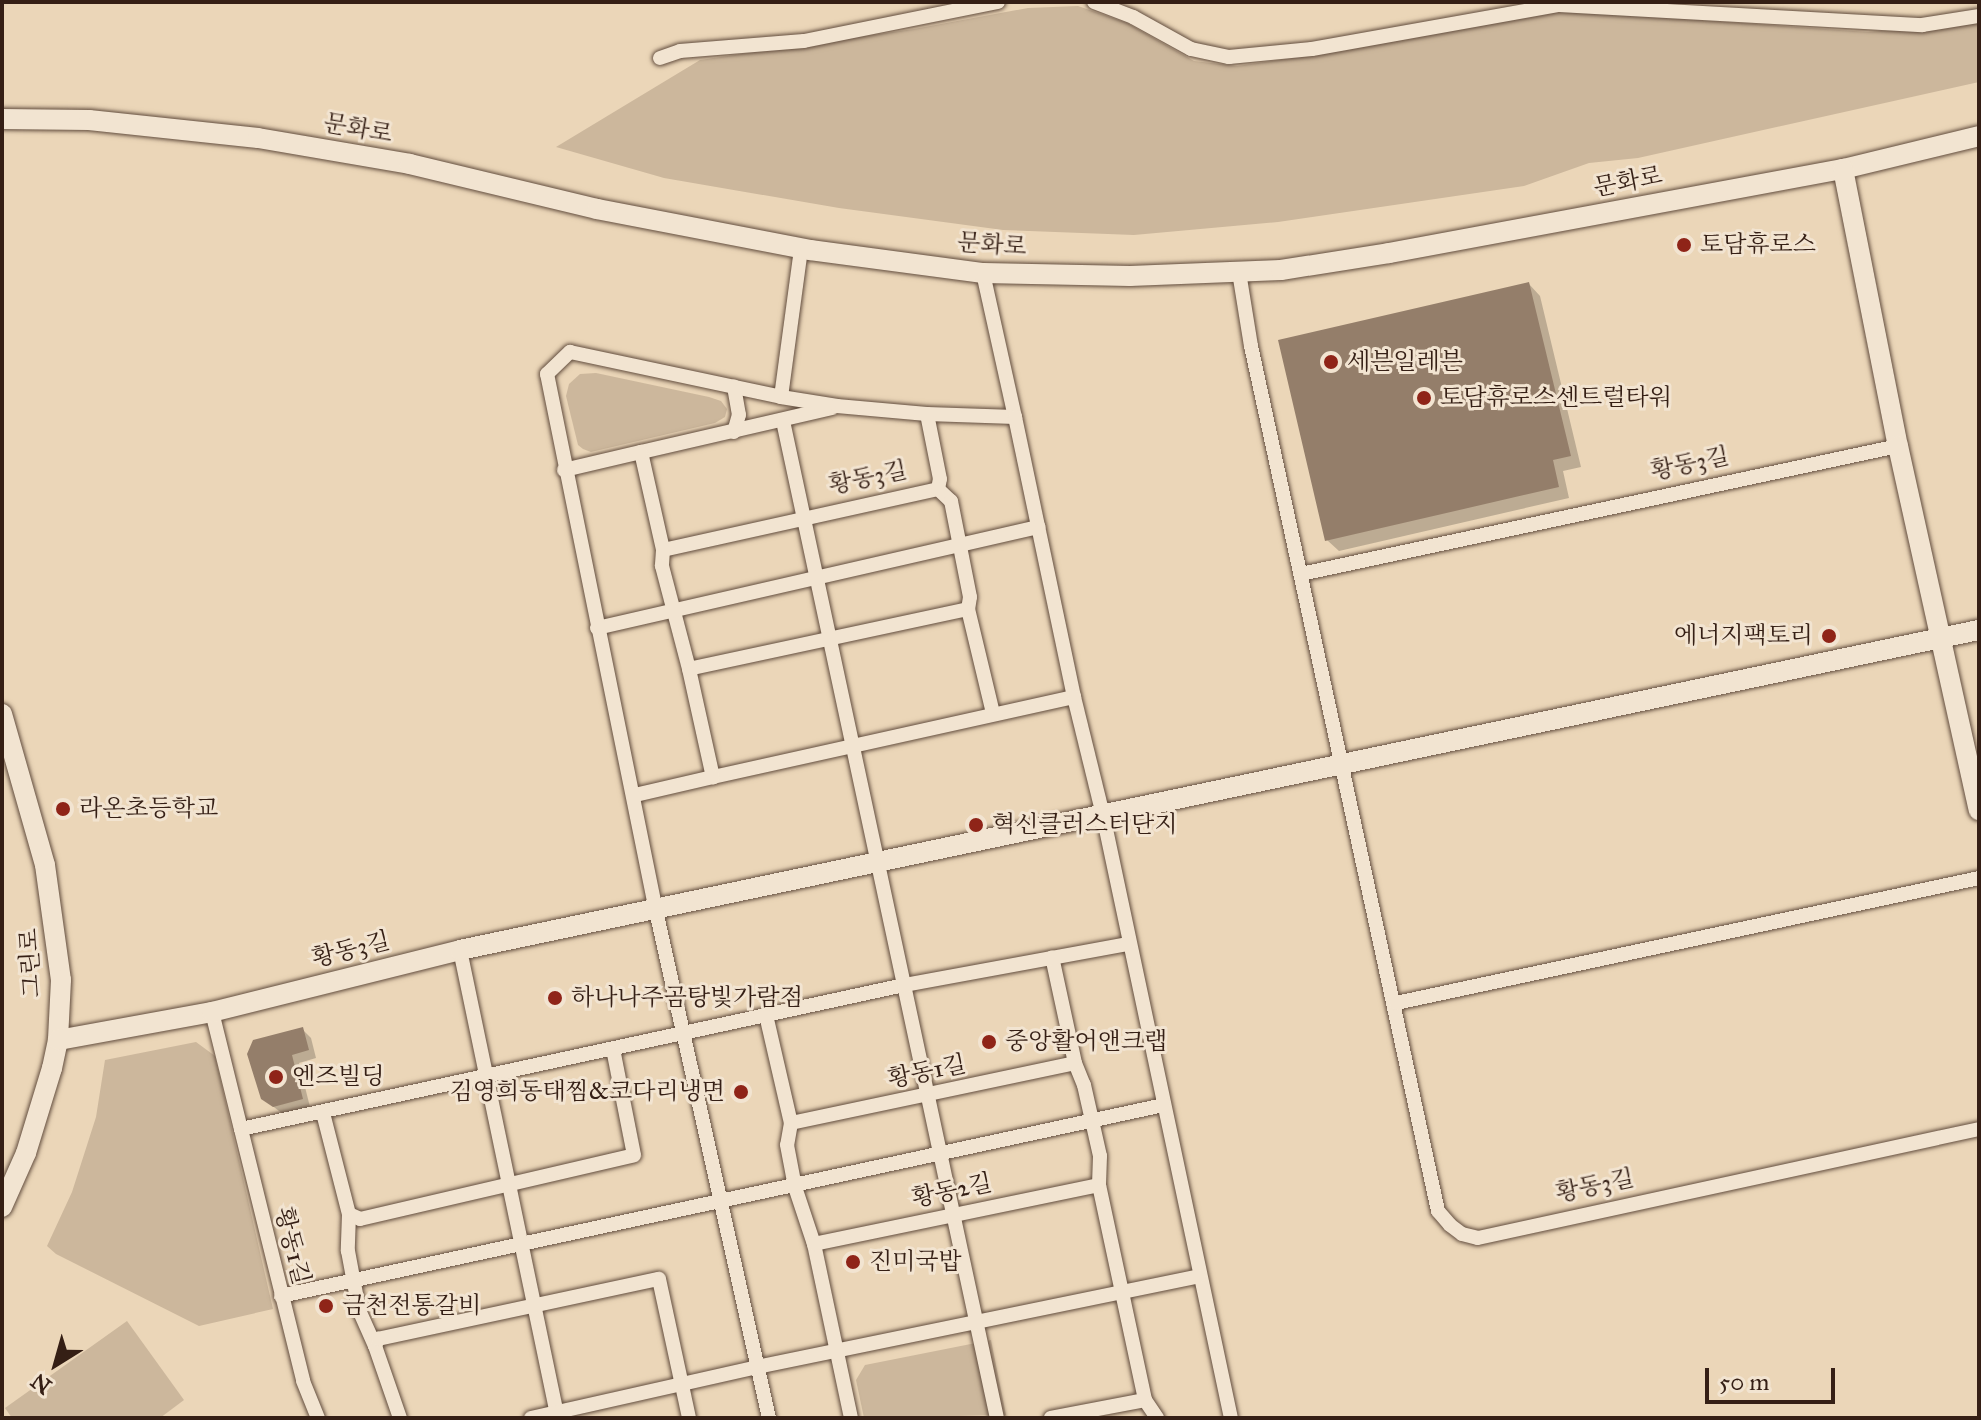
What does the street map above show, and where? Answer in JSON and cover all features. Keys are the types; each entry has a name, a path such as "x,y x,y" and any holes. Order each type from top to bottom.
{"street":[{"path":"660,58 680,51 804,41 998,2"},
{"path":"1094,2 1133,17 1191,49 1229,57 1312,49 1559,5 1922,25 1979,16"},
{"name":"문화로","path":"2,119 89,120 258,138 410,164 597,209 801,249 983,273 1130,276 1281,270 1389,253 1843,169 1979,136"},
{"path":"1843,169 1898,446 1979,810"},
{"path":"781,397 801,249"},
{"name":"황동3길","path":"1239,272 1438,1211 1462,1234 1478,1238 1979,1129"},
{"path":"983,273 1074,697 1103,815 1231,1418"},
{"path":"769,1418 656,911 635,795 597,628 547,374 570,352 837,406 927,414 1015,417"},
{"path":"734,386 739,415 734,432"},
{"path":"564,470 837,406"},
{"name":"황동3길","path":"663,550 938,489 940,479 927,414"},
{"path":"783,421 997,1418"},
{"name":"황동3길","path":"1301,574 1898,446"},
{"path":"641,452 663,550 662,566 713,777"},
{"path":"938,489 951,501 970,597 968,609 993,713"},
{"path":"597,628 1039,527"},
{"path":"689,669 968,609"},
{"name":"황동3길","path":"58,1040 212,1012 460,950 1979,630"},
{"path":"635,795 1074,697"},
{"name":"그린로","path":"2,714 45,865 57,927 61,980 58,1040 26,1153 2,1207"},
{"path":"1396,1003 1979,878"},
{"path":"241,1129 904,985 1128,944"},
{"path":"460,950 557,1415"},
{"path":"1052,957 1075,1063 1100,1156 1099,1185 1145,1400 1157,1418"},
{"name":"황동1길","path":"212,1012 303,1381 318,1418"},
{"path":"766,1015 791,1123 787,1145 795,1187 814,1244 851,1418"},
{"path":"349,1214 360,1219 634,1155 613,1049"},
{"name":"황동1길","path":"791,1123 1075,1063"},
{"path":"281,1296 1164,1105"},
{"path":"323,1113 349,1214 348,1251 359,1310 400,1418"},
{"name":"황동2길","path":"814,1244 1099,1185"},
{"path":"531,1418 557,1415 757,1367 1199,1276"},
{"path":"375,1346 378,1339 659,1279 689,1418"},
{"path":"1051,1418 1145,1400"}],"shaded area":[{"path":"1078,6 1127,23 1194,61 1237,66 1342,51 1557,10 1868,32 1979,23 1979,82 1638,158 1589,163 1524,186 1278,222 1134,235 1003,230 839,208 664,178 556,147 700,60 914,29 1028,8"},
{"path":"596,373 721,401 727,409 725,417 715,423 591,452 578,445 566,396 569,384 580,374"},
{"path":"196,1042 215,1056 273,1309 199,1326 56,1254 47,1246 72,1192 96,1117 105,1060"},
{"path":"127,1321 184,1400 160,1418 12,1418 5,1408"},
{"path":"991,1340 1006,1415 864,1418 856,1380 865,1365"}],"building":[{"name":"토담휴로스센트럴타워","path":"1529,282 1571,456 1553,460 1559,487 1325,541 1278,340"},
{"name":"엔즈빌딩","path":"303,1027 309,1050 292,1055 303,1099 273,1107 261,1099 247,1054 253,1040"}],"place":[{"name":"토담휴로스","path":"1684,245"},
{"name":"세븐일레븐","path":"1331,362"},
{"name":"토담휴로스센트럴타워","path":"1424,398"},
{"name":"에너지팩토리","path":"1829,636"},
{"name":"라온초등학교","path":"63,809"},
{"name":"혁신클러스터단지","path":"976,825"},
{"name":"하나나주곰탕빛가람점","path":"555,998"},
{"name":"중앙활어앤크랩","path":"989,1042"},
{"name":"엔즈빌딩","path":"276,1077"},
{"name":"김영희동태찜&코다리냉면","path":"741,1092"},
{"name":"진미국밥","path":"853,1262"},
{"name":"금천전통갈비","path":"326,1306"}]}
